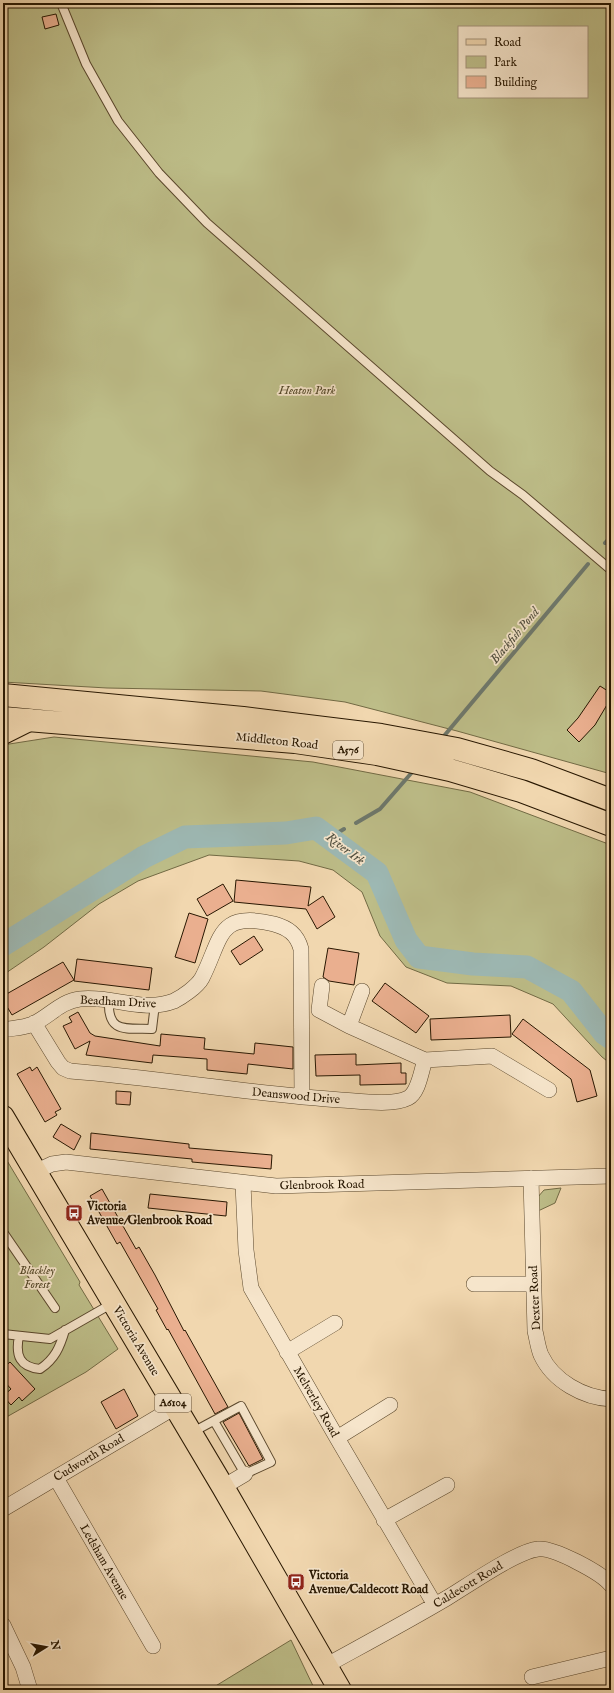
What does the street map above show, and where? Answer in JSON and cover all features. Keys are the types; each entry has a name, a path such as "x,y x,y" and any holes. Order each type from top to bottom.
{"main road":[{"name":"Middleton Road","path":"3,695 243,718 381,735 457,749 531,770 611,800"},
{"name":"Middleton Road","path":"3,718 287,741 377,754 450,770 521,791 611,825"},
{"path":"3,732 29,720"},
{"name":"Victoria Avenue","path":"3,1117 223,1487 327,1665 340,1690"}],"street":[{"name":"Beadham Drive","path":"3,1030 25,1027 34,1023 57,1007 72,1000 83,998 135,1004 155,1004 175,1000 201,980 221,933 234,923 245,920 258,920 277,925 292,932 299,942 302,962 302,1098"},
{"path":"322,986 319,1010 349,1026 425,1060 492,1056 549,1090"},
{"path":"349,1026 362,991"},
{"name":"Deanswood Drive","path":"34,1023 58,1062 63,1068 70,1071 115,1074 302,1098 358,1101 403,1100 414,1093 425,1060"},
{"name":"Glenbrook Road","path":"35,1172 52,1164 66,1162 243,1184 276,1186 611,1176"},
{"name":"Dexter Road","path":"531,1178 535,1331 542,1355 556,1375 567,1384 596,1398 611,1399"},
{"name":"Melverley Road","path":"243,1184 246,1250 251,1288 384,1520 436,1605"},
{"path":"474,1284 534,1284"},
{"path":"287,1352 335,1323"},
{"path":"337,1438 390,1405"},
{"name":"Cudworth Road","path":"3,1509 175,1407"},
{"path":"223,1487 245,1474"},
{"name":"Ledsham Avenue","path":"56,1478 153,1646"},
{"path":"384,1520 447,1485"},
{"name":"Caldecott Road","path":"327,1665 436,1605 516,1557 536,1549 553,1551 603,1577 611,1584"},
{"path":"3,1626 23,1667 30,1690"},
{"path":"532,1677 611,1658"}],"lane":[{"path":"61,3 86,64 118,121 159,173 207,223 490,471 522,495 611,570"},
{"path":"109,1000 108,1013 112,1023 119,1028 152,1030 155,1004"},
{"path":"3,1232 55,1308"},
{"path":"3,1334 50,1339 113,1303"},
{"path":"19,1336 17,1348 21,1361 30,1368 40,1369 50,1362 58,1351 65,1330"},
{"path":"191,1434 214,1421 241,1406 271,1462 245,1474 214,1421"}],"green space":[{"name":"Heaton Park","path":"3,3 611,3 611,774 457,731 345,702 261,691 107,688 3,682"},
{"path":"54,737 313,762 470,792 611,845 611,1064 602,1057 553,1004 511,986 447,983 406,967 380,936 362,892 333,870 299,861 209,855 138,881 99,904 44,947 3,975 3,745"},
{"name":"Blackley Forest","path":"3,1154 80,1282 79,1285 118,1349 86,1372 3,1419"},
{"path":"561,1188 555,1203 538,1211 537,1198 544,1190"},
{"path":"291,1640 315,1690 209,1690"}],"building":[{"path":"56,14 59,25 45,29 42,17"},
{"path":"600,686 611,693 611,698 595,725 579,742 567,730 578,718"},
{"path":"236,880 311,887 308,906 323,896 335,917 317,929 306,909 234,902"},
{"path":"223,884 233,901 207,916 197,899"},
{"path":"189,913 208,919 195,963 175,957"},
{"path":"254,936 263,950 240,965 231,951"},
{"path":"328,948 359,953 354,985 329,981 323,977"},
{"path":"77,959 152,968 149,990 74,981"},
{"path":"63,962 74,980 12,1015 3,1000 3,996"},
{"path":"385,983 429,1016 416,1033 372,1001"},
{"path":"78,1012 90,1033 95,1036 160,1046 161,1034 205,1038 204,1049 254,1054 255,1043 293,1047 293,1069 248,1064 247,1074 207,1070 207,1059 153,1055 152,1063 86,1055 90,1041 75,1049 63,1026 72,1022 69,1017"},
{"path":"510,1015 511,1037 431,1040 430,1019"},
{"path":"523,1019 590,1070 597,1096 577,1102 571,1079 512,1034"},
{"path":"356,1054 356,1065 401,1063 401,1073 406,1073 406,1084 360,1085 360,1075 316,1076 315,1055"},
{"path":"30,1067 32,1071 37,1067 61,1109 55,1112 57,1115 45,1122 17,1074"},
{"path":"116,1091 131,1092 130,1105 116,1104"},
{"path":"61,1124 81,1136 74,1150 53,1137"},
{"path":"91,1133 189,1144 189,1148 272,1155 271,1169 192,1162 192,1159 90,1149"},
{"path":"102,1189 136,1249 139,1247 184,1331 185,1330 228,1407 215,1414 168,1329 167,1330 156,1310 158,1309 120,1242 117,1244 90,1196"},
{"path":"150,1194 227,1202 226,1216 148,1208"},
{"path":"10,1362 35,1389 22,1401 19,1397 11,1405 3,1396 11,1389 3,1380 3,1368"},
{"path":"124,1389 138,1416 116,1429 101,1402"},
{"path":"239,1413 263,1459 249,1466 223,1422"}],"waterway":[{"name":"Blackfish Pond","path":"605,543 611,537"},
{"name":"Blackfish Pond","path":"444,736 588,564"},
{"name":"Blackfish Pond","path":"356,823 380,809 414,770"},
{"name":"River Irk","path":"3,945 144,857 185,837 286,833 316,828 377,873 406,940 419,957 473,964 527,967 571,991 605,1034 611,1038"},
{"path":"329,838 344,829"}],"place":[{"name":"Victoria Avenue/Glenbrook Road","path":"74,1213"},
{"name":"Victoria Avenue/Caldecott Road","path":"296,1582"}]}
